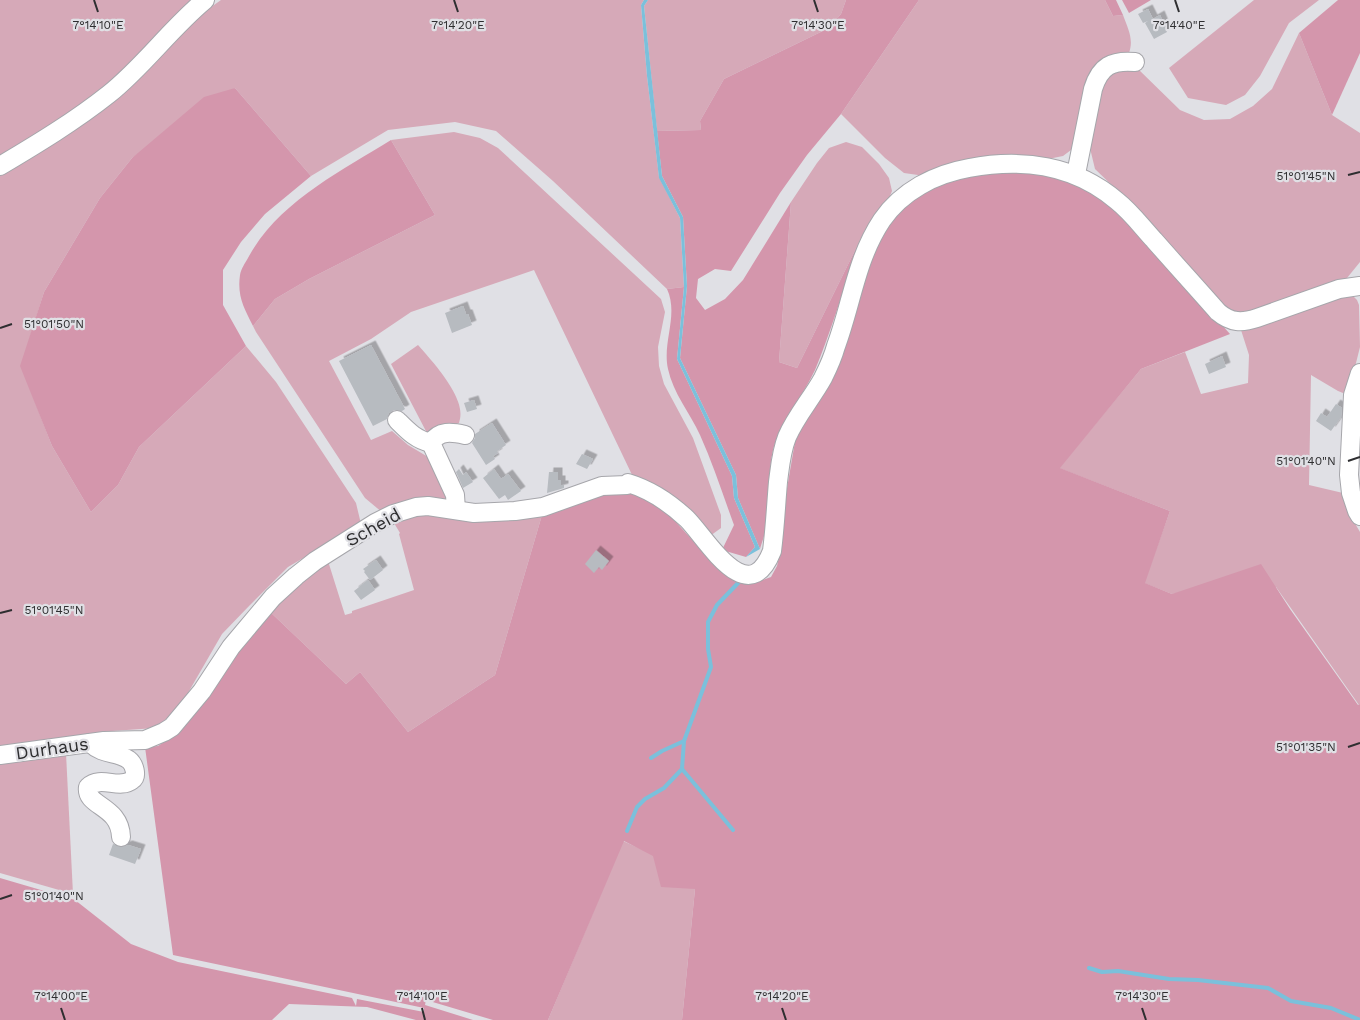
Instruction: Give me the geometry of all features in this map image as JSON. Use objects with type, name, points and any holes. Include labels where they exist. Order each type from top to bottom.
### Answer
[{"type":"street","points":[[0,166],[62,128],[109,94],[140,65],[169,33],[205,0]]},
{"type":"street","points":[[1135,62],[1124,61],[1116,63],[1105,68],[1098,75],[1093,89],[1076,174],[1104,190],[1120,202],[1218,312],[1229,320],[1244,322],[1339,289],[1360,286]]},
{"type":"street","name":"Scheid","points":[[97,742],[144,740],[158,736],[172,727],[202,691],[227,652],[244,630],[273,597],[315,561],[375,523],[404,510],[428,506],[488,513],[543,506],[602,486],[627,485],[628,483],[640,486],[663,498],[688,520],[721,561],[730,569],[746,574],[762,569],[766,565],[772,551],[781,454],[786,437],[830,362],[837,345],[863,256],[877,228],[891,210],[912,191],[944,174],[960,170],[994,164],[1020,164],[1045,166],[1076,174]]},
{"type":"street","points":[[1360,373],[1354,395],[1349,475],[1351,493],[1356,511],[1360,516]]},
{"type":"street","points":[[397,420],[410,433],[422,441],[432,443]]},
{"type":"street","points":[[456,510],[454,495],[432,443],[434,438],[445,432],[465,435]]},
{"type":"street","points":[[97,742],[101,751],[128,759],[135,773],[132,781],[123,784],[101,781],[95,782],[88,787],[90,799],[109,810],[119,825],[120,837]]},
{"type":"street","name":"Durhaus","points":[[0,755],[97,742]]},
{"type":"shaded area","points":[[0,0],[195,0],[96,96],[0,159]]},
{"type":"shaded area","points":[[221,0],[644,0],[641,5],[647,76],[659,177],[680,218],[684,287],[667,289],[553,181],[496,131],[455,122],[388,130],[311,176],[235,88],[132,158],[100,198],[44,292],[21,366],[52,446],[91,512],[118,485],[139,447],[246,346],[276,382],[356,503],[361,524],[288,567],[222,634],[181,705],[156,728],[112,731],[47,743],[0,748],[0,176],[77,127],[207,10]]},
{"type":"shaded area","points":[[648,0],[846,0],[841,14],[829,28],[724,79],[700,121],[701,130],[657,131],[644,6]]},
{"type":"shaded area","points":[[846,0],[919,0],[841,114],[807,155],[780,193],[731,271],[715,269],[698,279],[696,298],[705,310],[725,299],[743,280],[791,202],[779,362],[797,368],[865,230],[815,370],[776,440],[770,471],[768,523],[760,549],[738,498],[736,475],[680,358],[687,286],[683,217],[662,176],[657,131],[701,130],[700,121],[724,79],[829,28],[841,14]]},
{"type":"shaded area","points":[[919,0],[1105,0],[1113,16],[1123,15],[1130,34],[1129,53],[1106,61],[1075,147],[1063,156],[1048,159],[1026,156],[985,156],[946,166],[925,176],[904,173],[885,158],[841,114]]},
{"type":"shaded area","points":[[1105,0],[1116,0],[1123,15],[1113,16]]},
{"type":"shaded area","points":[[1122,0],[1151,0],[1129,13]]},
{"type":"shaded area","points":[[1254,0],[1319,0],[1289,23],[1260,76],[1245,95],[1226,105],[1188,98],[1169,68]]},
{"type":"shaded area","points":[[1338,0],[1360,0],[1360,53],[1332,115],[1299,33]]},
{"type":"shaded area","points":[[1299,33],[1332,115],[1360,133],[1360,262],[1347,278],[1255,313],[1237,314],[1222,304],[1151,223],[1095,169],[1089,144],[1099,85],[1107,72],[1137,68],[1180,110],[1204,120],[1230,119],[1253,106],[1272,89]]},
{"type":"shaded area","points":[[235,88],[311,176],[265,214],[241,242],[223,270],[223,305],[246,346],[139,447],[118,485],[91,512],[52,446],[20,366],[44,292],[100,198],[132,158],[204,97]]},
{"type":"shaded area","points":[[454,132],[480,138],[498,148],[661,299],[665,312],[658,347],[659,366],[664,384],[693,438],[721,515],[721,528],[710,536],[634,479],[534,270],[411,312],[371,339],[329,361],[371,440],[392,431],[408,445],[433,460],[450,503],[383,513],[365,498],[256,332],[253,326],[275,299],[309,279],[435,215],[391,140]]},
{"type":"shaded area","points":[[391,140],[435,215],[309,279],[275,299],[253,326],[242,302],[239,282],[242,268],[260,238],[293,205],[312,190],[331,176]]},
{"type":"shaded area","points":[[846,142],[862,147],[879,164],[889,178],[892,191],[887,203],[865,230],[797,368],[779,362],[791,202],[829,148]]},
{"type":"shaded area","points":[[999,170],[1038,173],[1073,183],[1096,195],[1128,220],[1230,334],[1141,369],[1060,468],[1170,511],[1145,583],[1172,594],[1261,564],[1290,609],[1358,705],[1360,704],[1360,1020],[682,1020],[695,889],[661,887],[653,856],[624,841],[548,1020],[493,1020],[426,1000],[425,1005],[473,1020],[416,1020],[367,1007],[289,1004],[272,1020],[0,1020],[0,878],[75,900],[131,944],[178,962],[352,998],[356,1006],[357,999],[424,1012],[424,1008],[173,955],[145,747],[158,746],[182,730],[226,661],[267,609],[346,684],[360,672],[408,732],[495,675],[542,515],[560,511],[601,494],[625,491],[644,496],[664,509],[716,566],[739,582],[754,583],[771,577],[777,566],[780,553],[786,494],[796,436],[824,392],[873,253],[891,218],[919,194],[945,181]]},
{"type":"shaded area","points":[[684,287],[677,359],[732,476],[734,498],[755,547],[746,557],[722,550],[734,525],[705,446],[670,378],[667,349],[671,309],[667,289]]},
{"type":"shaded area","points":[[1353,296],[1359,305],[1360,347],[1348,395],[1311,375],[1309,485],[1343,493],[1350,515],[1360,532],[1359,705],[1276,587],[1172,594],[1144,583],[1170,511],[1059,468],[1141,369],[1185,352],[1201,394],[1248,383],[1249,355],[1241,330],[1331,298]]},
{"type":"shaded area","points":[[418,345],[448,381],[459,403],[461,414],[459,423],[428,435],[391,364]]},
{"type":"shaded area","points":[[433,514],[462,520],[542,515],[495,675],[408,732],[360,672],[346,684],[267,609],[328,561],[345,615],[414,590],[400,533],[394,523],[416,515]]},
{"type":"shaded area","points":[[66,753],[73,894],[0,873],[0,764]]},
{"type":"shaded area","points":[[623,841],[654,855],[695,889],[682,1020],[548,1020]]},
{"type":"water","points":[[644,0],[648,0],[644,6],[662,176],[683,217],[687,286],[680,358],[736,475],[738,498],[760,549],[746,557],[755,547],[734,498],[732,476],[677,359],[684,287],[680,218],[659,178],[641,5]]},
{"type":"building","points":[[1148,9],[1153,19],[1160,15],[1167,32],[1154,39],[1145,23],[1148,21],[1143,23],[1138,14]]},
{"type":"building","points":[[463,306],[472,325],[452,333],[445,313]]},
{"type":"building","points":[[371,345],[405,409],[402,411],[394,410],[389,413],[387,419],[373,426],[339,361]]},
{"type":"building","points":[[1222,356],[1226,367],[1209,374],[1205,364]]},
{"type":"building","points":[[474,400],[477,409],[467,412],[464,403]]},
{"type":"building","points":[[1336,404],[1342,408],[1341,417],[1331,431],[1316,421],[1321,413],[1327,417]]},
{"type":"building","points":[[492,423],[506,445],[493,456],[495,459],[486,465],[472,443],[475,434]]},
{"type":"building","points":[[582,454],[593,459],[587,469],[576,464]]},
{"type":"building","points":[[459,469],[463,475],[466,472],[473,482],[463,488],[456,472]]},
{"type":"building","points":[[494,469],[501,479],[508,474],[521,491],[508,500],[505,495],[499,499],[483,478]]},
{"type":"building","points":[[549,472],[558,472],[558,480],[561,480],[561,485],[564,485],[564,488],[547,493]]},
{"type":"building","points":[[596,550],[609,561],[602,570],[599,567],[594,573],[585,564]]},
{"type":"building","points":[[376,560],[383,570],[370,580],[363,569]]},
{"type":"building","points":[[368,580],[375,590],[361,600],[354,591]]},
{"type":"building","points":[[113,844],[122,847],[128,845],[141,849],[135,864],[109,855]]},
{"type":"waterway","points":[[733,830],[682,769],[684,741],[711,667],[708,649],[708,622],[717,605],[739,582]]},
{"type":"waterway","points":[[651,758],[684,741]]},
{"type":"waterway","points":[[627,831],[637,807],[645,799],[664,788],[682,769]]},
{"type":"waterway","points":[[1089,968],[1102,972],[1118,971],[1169,979],[1198,980],[1268,988],[1291,1001],[1331,1008],[1360,1020]]}]
